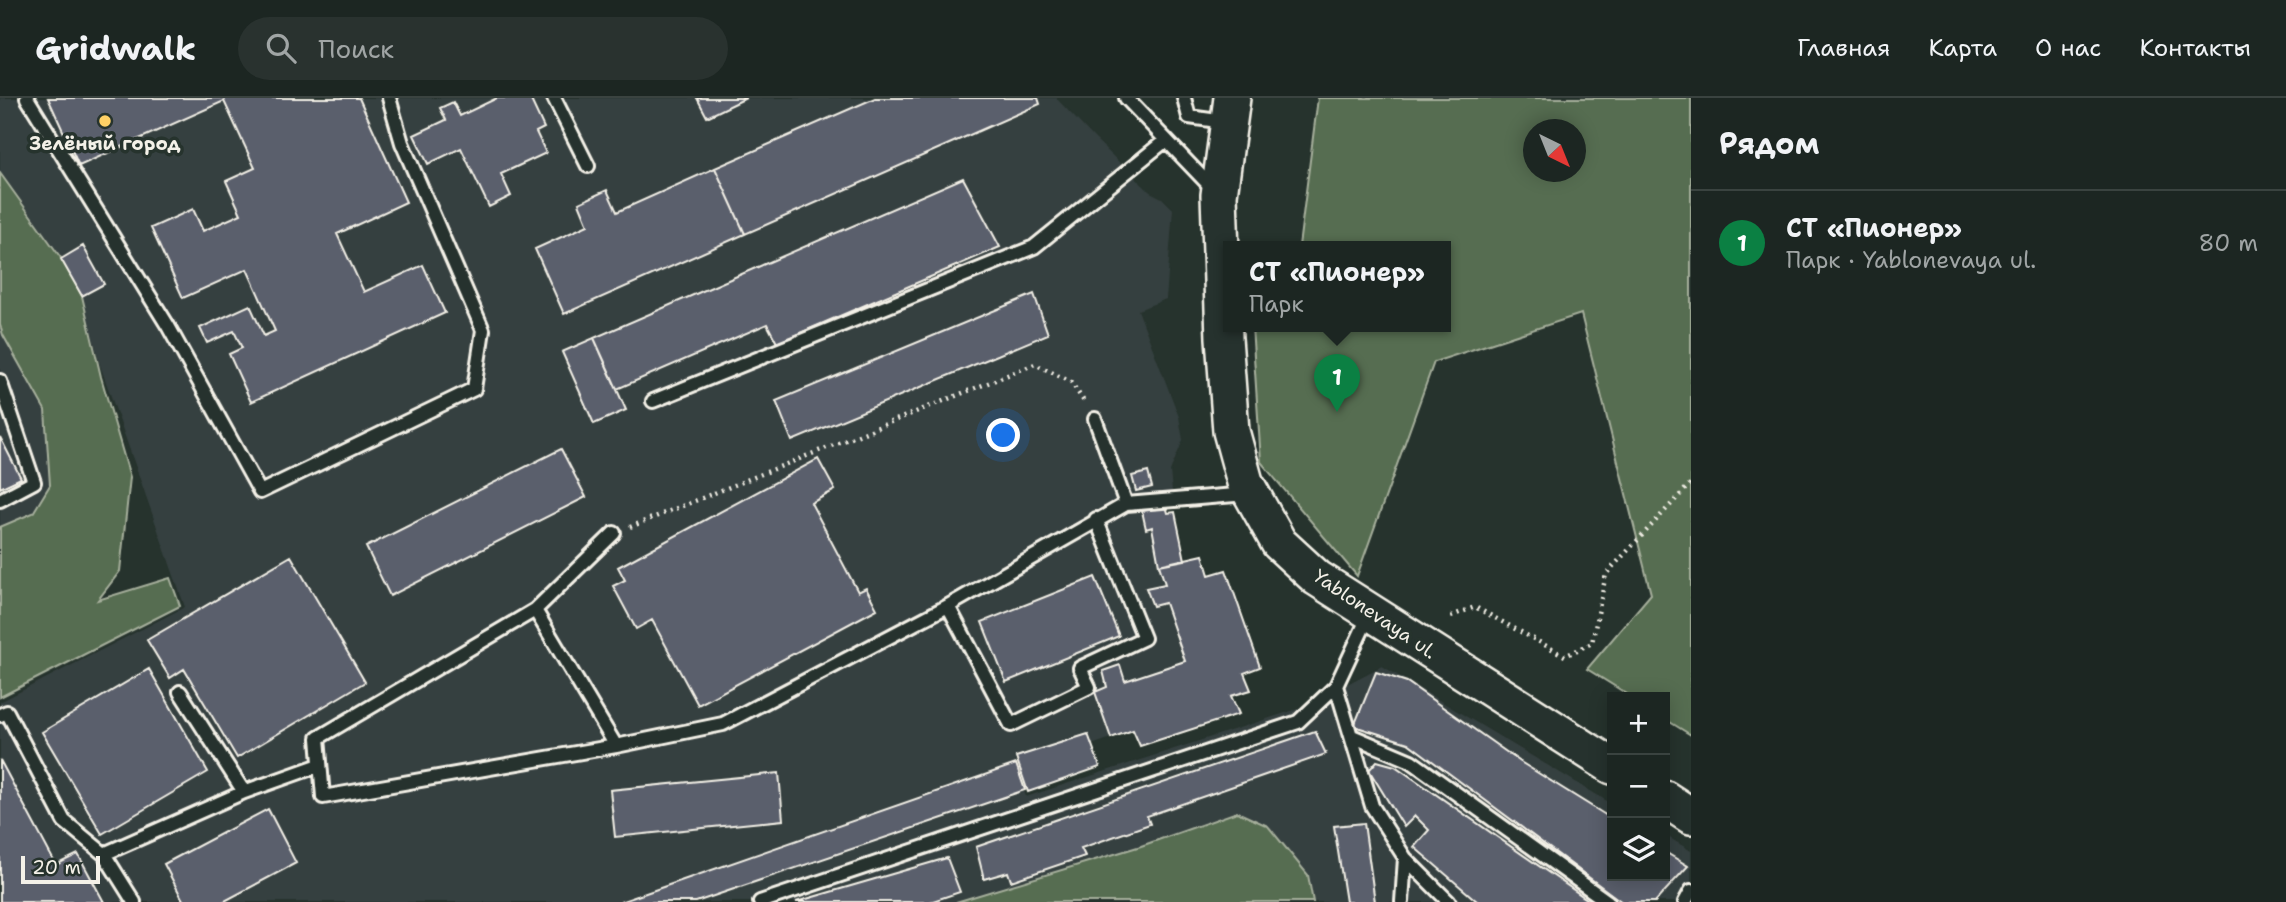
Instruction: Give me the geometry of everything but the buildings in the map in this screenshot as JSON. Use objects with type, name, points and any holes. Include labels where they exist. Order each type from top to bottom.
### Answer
[{"type":"street","name":"Yablonevaya ul.","points":[[1223,309],[1219,195],[1230,110]]},
{"type":"street","name":"Yablonevaya ul.","points":[[1224,332],[1231,431],[1245,482],[1279,543],[1317,578],[1607,763]]},
{"type":"street","points":[[1670,802],[1691,816]]},
{"type":"lane","points":[[27,98],[168,326],[260,492],[474,389],[483,330],[402,143],[390,98]]},
{"type":"lane","points":[[554,98],[588,166]]},
{"type":"lane","points":[[1125,98],[1219,195]]},
{"type":"lane","points":[[1184,98],[1189,117],[1230,110]]},
{"type":"lane","points":[[653,401],[1034,247],[1167,140]]},
{"type":"lane","points":[[0,381],[34,482],[0,500]]},
{"type":"lane","points":[[1095,419],[1126,504]]},
{"type":"lane","points":[[614,533],[535,610],[318,738],[323,797],[616,746],[723,724],[948,606],[1126,504],[1251,493]]},
{"type":"lane","points":[[948,606],[1010,725],[1089,687],[1080,668],[1144,638],[1096,519]]},
{"type":"lane","points":[[535,610],[616,746]]},
{"type":"lane","points":[[760,902],[1298,722],[1336,686],[1370,613]]},
{"type":"lane","points":[[1336,686],[1373,806],[1405,858],[1449,902]]},
{"type":"lane","points":[[180,692],[244,792]]},
{"type":"lane","points":[[0,715],[7,712],[64,821],[104,854],[134,902]]},
{"type":"lane","points":[[1352,737],[1411,761],[1608,902]]},
{"type":"lane","points":[[104,854],[244,792],[320,765]]},
{"type":"lane","points":[[1402,902],[1405,858]]},
{"type":"lane","points":[[1685,902],[1691,891]]},
{"type":"path","points":[[614,533],[1035,364],[1071,382],[1095,419]]},
{"type":"path","points":[[1451,615],[1475,607],[1565,656],[1592,643],[1606,574],[1691,483]]},
{"type":"shaded area","points":[[0,98],[1056,98],[1150,192],[1162,198],[1173,209],[1166,299],[1138,310],[1179,417],[1183,440],[1170,471],[1172,491],[1166,506],[1142,511],[1146,528],[1152,527],[1165,584],[1146,589],[1153,605],[1165,603],[1185,661],[1125,681],[1120,666],[1103,671],[1107,687],[1095,692],[1111,738],[1092,745],[1088,734],[1016,757],[1026,797],[1301,708],[1382,666],[1607,801],[1607,881],[1670,881],[1670,838],[1691,851],[1691,902],[1313,902],[1308,875],[1268,826],[1237,812],[1141,846],[956,902],[0,902],[0,702],[185,607],[100,365],[82,296],[61,258],[0,173]]},
{"type":"shaded area","points":[[0,325],[45,410],[50,485],[33,513],[0,527]]},
{"type":"green space","points":[[1318,98],[1691,98],[1691,735],[1670,722],[1670,692],[1624,692],[1587,669],[1651,594],[1581,314],[1434,362],[1357,576],[1261,462],[1252,332],[1451,332],[1451,241],[1300,241]]},
{"type":"green space","points":[[0,173],[61,258],[82,296],[101,377],[130,477],[120,571],[98,600],[170,578],[180,606],[0,697],[0,527],[33,513],[50,485],[45,410],[0,325]]},
{"type":"green space","points":[[1237,812],[1268,826],[1308,875],[1313,902],[956,902],[1141,846]]},
{"type":"place","name":"Зелёный город","points":[[105,121]]},
{"type":"place","name":"СТ «Пионер»","points":[[1337,412]]}]
